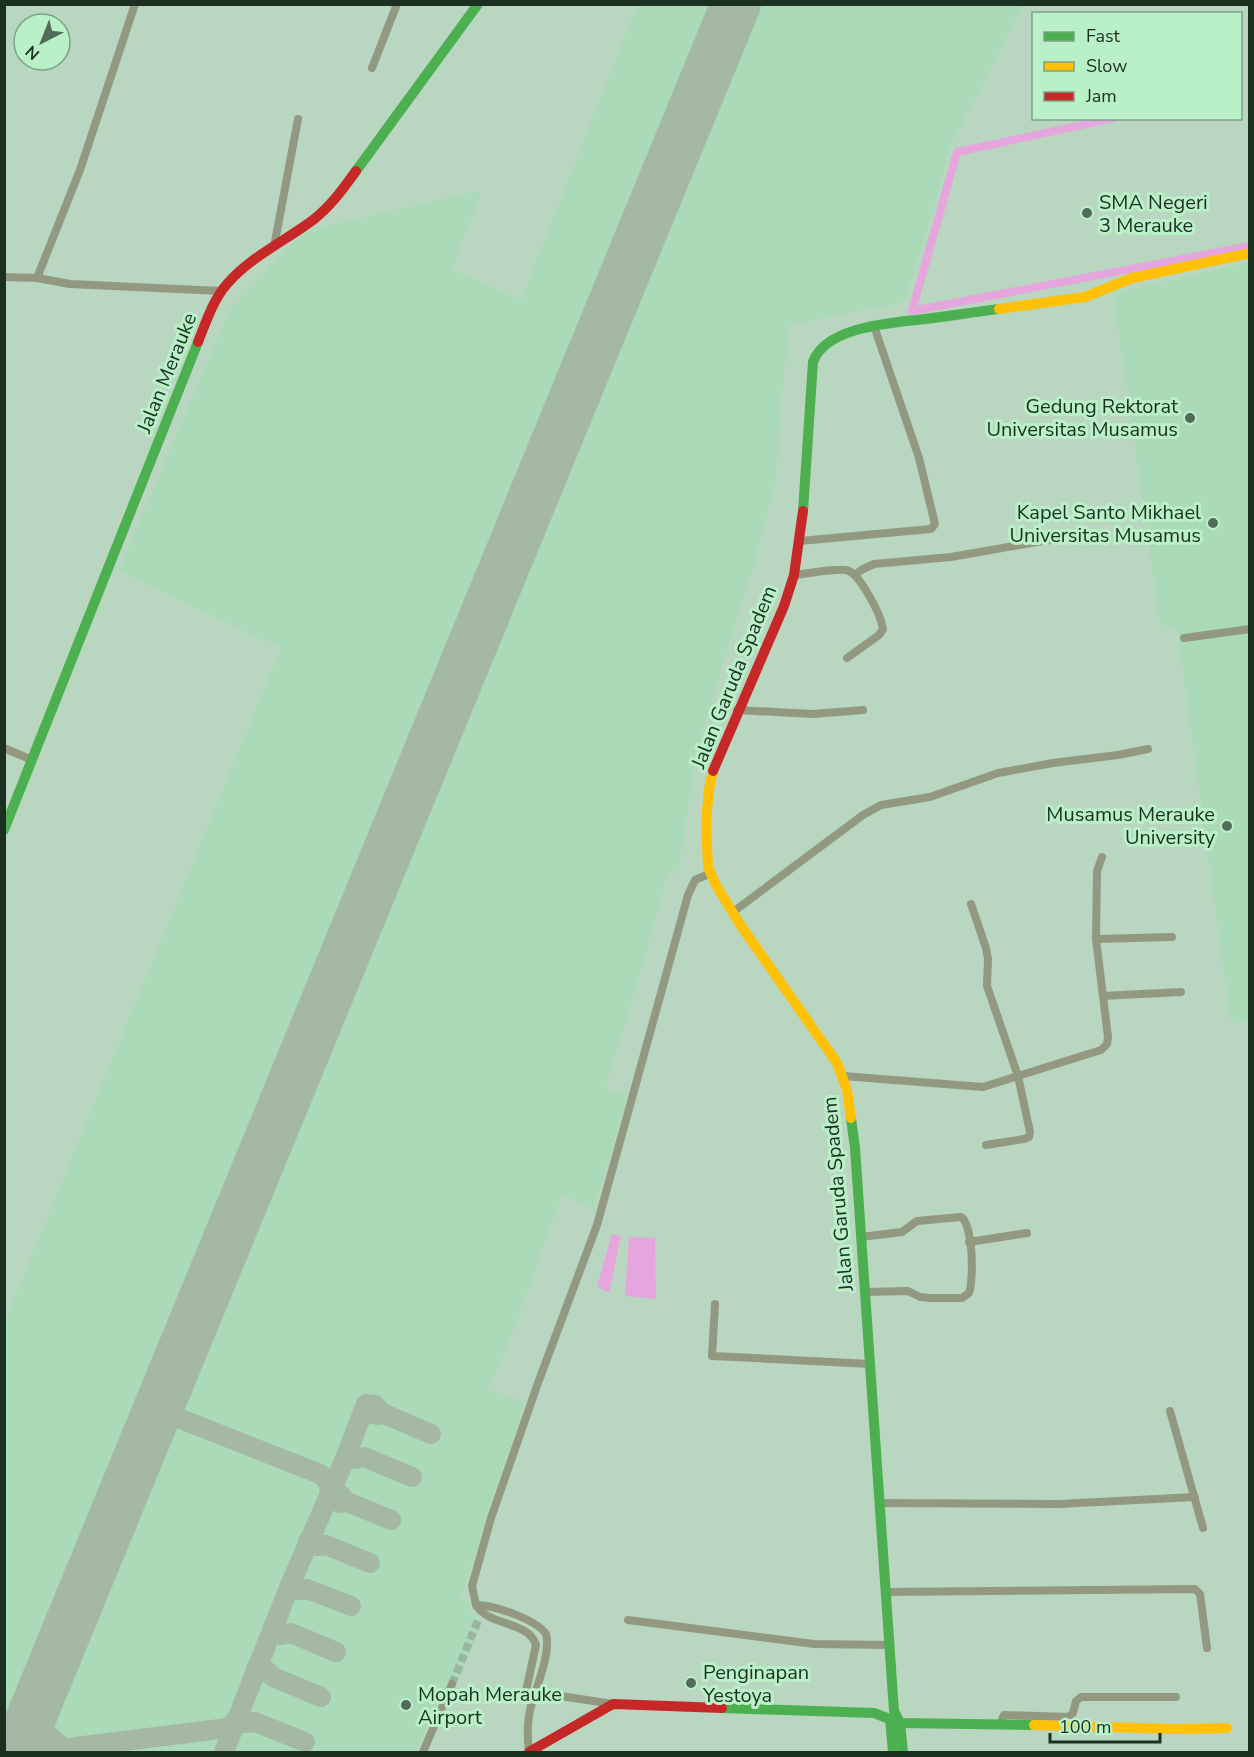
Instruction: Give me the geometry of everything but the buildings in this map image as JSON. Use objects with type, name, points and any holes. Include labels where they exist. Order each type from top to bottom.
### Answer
[{"type":"main road","name":"Jalan Merauke","points":[[4,830],[209,314],[221,291],[245,267],[314,219],[336,199],[478,4]]},
{"type":"main road","name":"Jalan Garuda Spadem","points":[[895,1718],[855,1148],[847,1090],[843,1076],[831,1054],[733,912],[711,873],[706,841],[709,789],[715,763],[780,615],[794,575],[807,473],[814,358],[822,347],[837,338],[874,326],[1084,297],[1132,278],[1250,253]]},
{"type":"main road","points":[[529,1752],[613,1704],[874,1713],[895,1718],[1000,1724],[1164,1729],[1227,1728]]},
{"type":"main road","points":[[893,1752],[895,1718]]},
{"type":"main road","points":[[895,1718],[903,1752]]},
{"type":"street","points":[[37,278],[80,170],[135,4]]},
{"type":"street","points":[[372,68],[397,4]]},
{"type":"street","points":[[274,247],[298,119]]},
{"type":"street","points":[[4,277],[37,278],[70,284],[221,291]]},
{"type":"street","points":[[800,541],[931,529],[935,524],[920,458],[874,326]]},
{"type":"street","points":[[855,575],[874,564],[951,557],[1077,535]]},
{"type":"street","points":[[794,575],[845,570],[855,575],[876,609],[883,629],[879,635],[847,658]]},
{"type":"street","points":[[1184,638],[1250,629]]},
{"type":"street","points":[[737,710],[813,714],[863,710]]},
{"type":"street","points":[[4,748],[32,760]]},
{"type":"street","points":[[733,912],[844,829],[881,805],[930,797],[998,773],[1148,749]]},
{"type":"street","points":[[843,1076],[971,1087],[992,1085],[1097,1052],[1104,1047],[1108,1037],[1096,939],[1097,871],[1102,857]]},
{"type":"street","points":[[531,1705],[526,1691],[536,1645],[533,1638],[524,1631],[480,1610],[472,1586],[491,1518],[597,1225],[688,894],[695,880],[711,873]]},
{"type":"street","points":[[971,904],[986,948],[987,987],[1018,1076],[1030,1135],[1024,1139],[986,1145]]},
{"type":"street","points":[[1096,939],[1172,938]]},
{"type":"street","points":[[1103,996],[1181,992]]},
{"type":"street","points":[[861,1237],[902,1232],[917,1221],[961,1217],[965,1220],[969,1242],[972,1281],[969,1293],[962,1298],[924,1298],[908,1291],[865,1292]]},
{"type":"street","points":[[969,1242],[1027,1233]]},
{"type":"street","points":[[715,1304],[712,1356],[871,1364]]},
{"type":"street","points":[[1170,1411],[1203,1528]]},
{"type":"street","points":[[881,1503],[1059,1504],[1195,1497]]},
{"type":"street","points":[[886,1592],[1195,1589],[1200,1594],[1207,1648]]},
{"type":"street","points":[[480,1610],[534,1623],[546,1634],[546,1649],[531,1705],[527,1735],[529,1752]]},
{"type":"street","points":[[628,1620],[813,1644],[889,1645]]},
{"type":"street","points":[[423,1752],[452,1684]]},
{"type":"street","points":[[526,1691],[613,1704]]},
{"type":"street","points":[[1000,1724],[1004,1715],[1070,1716],[1074,1711],[1076,1701],[1081,1697],[1176,1697]]},
{"type":"shaded area","points":[[637,5],[1023,5],[950,147],[936,201],[904,302],[789,325],[776,481],[754,563],[696,752],[678,874],[668,872],[605,1089],[627,1095],[593,1209],[562,1194],[512,1334],[488,1389],[525,1402],[460,1598],[471,1603],[469,1612],[479,1617],[481,1627],[474,1637],[472,1650],[466,1657],[464,1671],[457,1679],[451,1699],[437,1693],[435,1699],[439,1700],[416,1752],[5,1752],[5,1321],[281,648],[119,571],[230,309],[305,231],[482,190],[452,269],[521,300]]},
{"type":"shaded area","name":"Musamus Merauke University","points":[[1249,262],[1249,1021],[1231,1023],[1177,627],[1161,631],[1113,293]]},
{"type":"shaded area","points":[[612,1234],[621,1236],[609,1293],[597,1287]]},
{"type":"shaded area","points":[[629,1237],[655,1238],[656,1299],[625,1296]]},
{"type":"waterway","points":[[1105,120],[957,152],[912,311],[1250,246]]},
{"type":"taxiway","points":[[224,1752],[290,1585],[342,1466],[366,1404],[375,1405],[382,1413]]},
{"type":"taxiway","points":[[158,1410],[320,1474],[328,1481],[330,1493],[341,1495],[345,1501]]},
{"type":"taxiway","points":[[369,1413],[378,1415],[382,1413],[431,1434]]},
{"type":"taxiway","points":[[347,1453],[355,1459],[364,1457],[412,1477]]},
{"type":"taxiway","points":[[332,1500],[341,1503],[345,1501],[391,1520]]},
{"type":"taxiway","points":[[308,1541],[317,1546],[326,1545],[370,1563]]},
{"type":"taxiway","points":[[290,1585],[296,1589],[307,1589],[351,1606]]},
{"type":"taxiway","points":[[272,1630],[281,1635],[291,1633],[336,1652]]},
{"type":"taxiway","points":[[256,1669],[267,1671],[273,1677],[321,1697]]},
{"type":"taxiway","points":[[33,1712],[45,1732],[64,1749]]},
{"type":"taxiway","points":[[36,1752],[228,1728],[238,1718],[245,1723],[255,1722],[305,1742]]},
{"type":"runway","points":[[17,1752],[736,4]]},
{"type":"tunnel","points":[[452,1684],[479,1618]]},
{"type":"traffic: fast","points":[[356,171],[478,4]]},
{"type":"traffic: fast","points":[[803,511],[813,362],[820,350],[831,341],[846,334],[879,325],[999,309]]},
{"type":"traffic: fast","points":[[4,830],[198,342]]},
{"type":"traffic: fast","points":[[851,1118],[855,1148],[894,1711],[900,1723]]},
{"type":"traffic: fast","points":[[722,1708],[874,1713],[900,1723],[1034,1725]]},
{"type":"traffic: fast","points":[[890,1719],[893,1752]]},
{"type":"traffic: fast","points":[[900,1723],[903,1752]]},
{"type":"traffic: slow","points":[[999,309],[1085,297],[1132,278],[1250,253]]},
{"type":"traffic: slow","points":[[713,771],[706,823],[708,867],[739,923],[837,1063],[847,1090],[851,1118]]},
{"type":"traffic: slow","points":[[1034,1725],[1227,1728]]},
{"type":"traffic: jam","points":[[198,342],[214,304],[222,290],[236,274],[319,215],[356,171]]},
{"type":"traffic: jam","points":[[713,771],[784,606],[794,575],[803,511]]},
{"type":"traffic: jam","points":[[529,1752],[613,1704],[722,1708]]},
{"type":"place","name":"SMA Negeri 3 Merauke","points":[[1087,213]]},
{"type":"place","name":"Gedung Rektorat Universitas Musamus","points":[[1190,418]]},
{"type":"place","name":"Kapel Santo Mikhael Universitas Musamus","points":[[1213,523]]},
{"type":"place","name":"Musamus Merauke University","points":[[1227,826]]},
{"type":"place","name":"Penginapan Yestoya","points":[[691,1683]]},
{"type":"place","name":"Mopah Merauke Airport","points":[[406,1705]]}]
